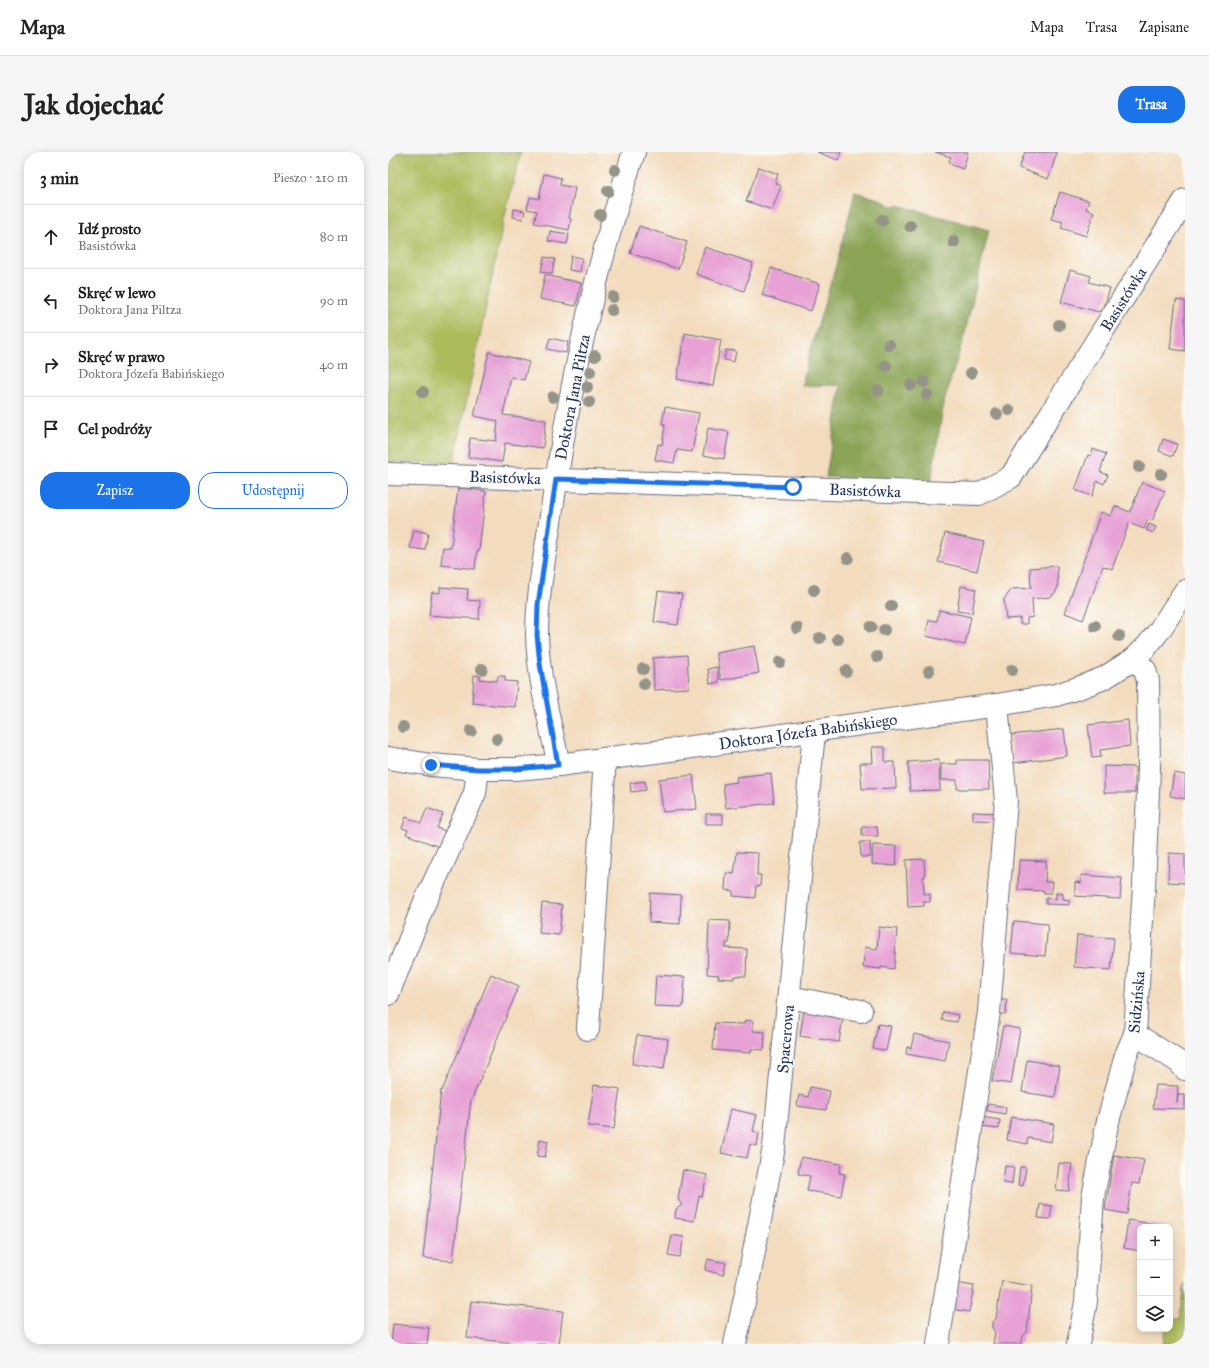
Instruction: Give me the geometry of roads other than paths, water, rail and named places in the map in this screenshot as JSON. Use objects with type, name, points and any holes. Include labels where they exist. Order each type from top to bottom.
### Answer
[{"type":"street","name":"Doktora Jana Piltza","points":[[558,765],[540,664],[537,635],[538,605],[556,479],[581,346],[616,205],[634,152]]},
{"type":"street","name":"Basistówka","points":[[388,474],[979,494],[1011,477],[1185,200]]},
{"type":"street","name":"Doktora Józefa Babińskiego","points":[[388,758],[431,765],[478,769],[516,769],[558,765],[811,731],[997,705],[1056,695],[1104,678],[1134,658],[1147,646],[1159,631],[1185,591]]},
{"type":"street","name":"Sidzińska","points":[[1078,1344],[1086,1302],[1093,1197],[1107,1125],[1126,1055],[1135,1034],[1149,769],[1148,681],[1145,670],[1134,658]]},
{"type":"street","points":[[938,1344],[989,1012],[1006,801],[997,705]]},
{"type":"street","name":"Spacerowa","points":[[735,1344],[774,1147],[813,742],[811,731]]},
{"type":"street","points":[[588,1029],[604,773],[603,759]]},
{"type":"street","points":[[388,994],[424,904],[475,793],[478,769]]},
{"type":"street","points":[[789,997],[861,1011]]},
{"type":"street","points":[[1135,1034],[1179,1062],[1185,1068]]}]
